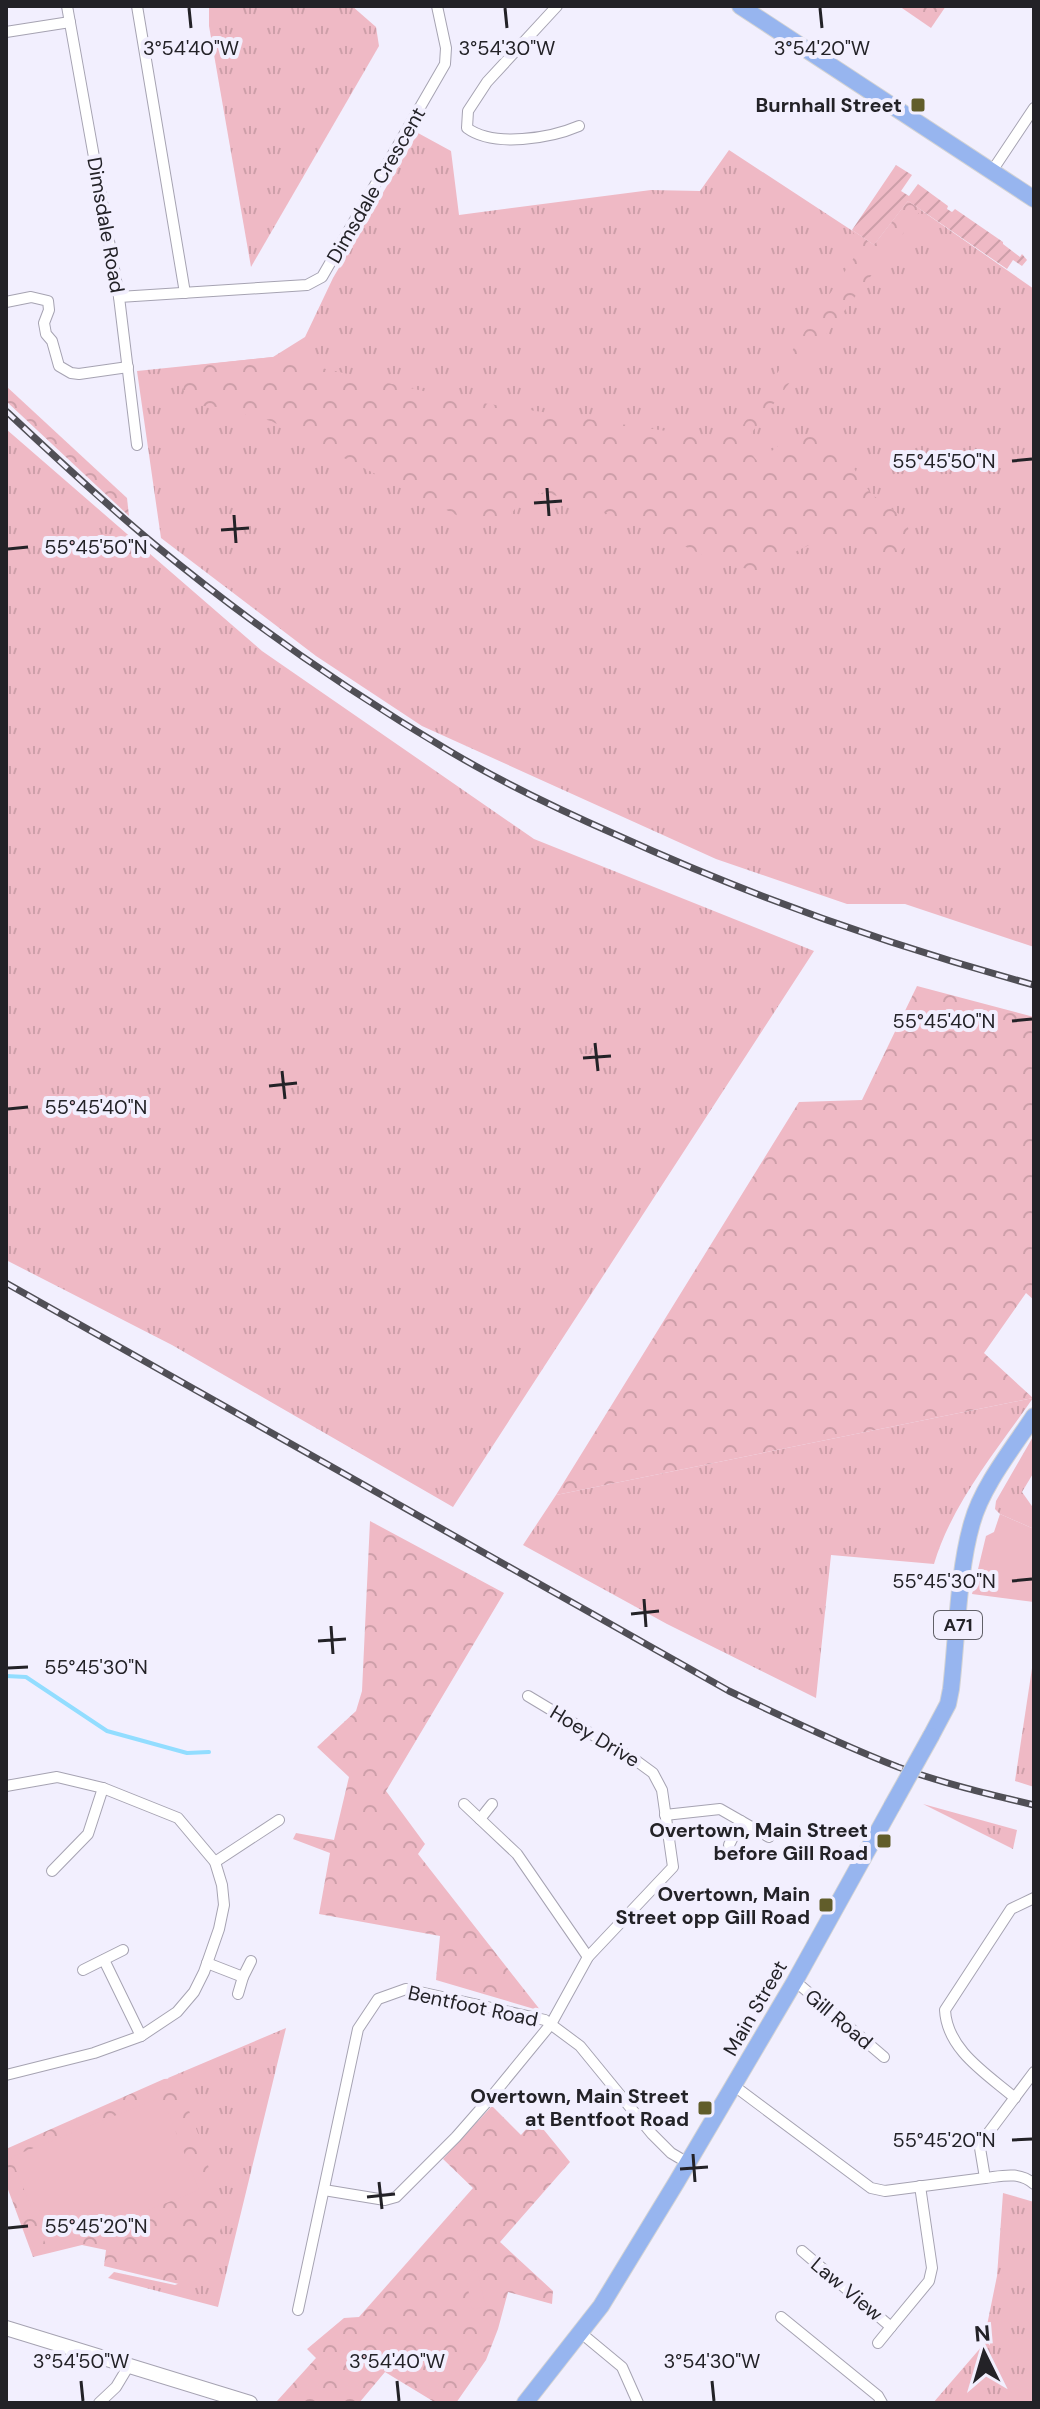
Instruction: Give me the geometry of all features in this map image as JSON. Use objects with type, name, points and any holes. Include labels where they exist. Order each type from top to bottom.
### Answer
[{"type":"main road","points":[[740,6],[1034,199]]},
{"type":"main road","name":"Main Street","points":[[525,2403],[601,2306],[688,2163],[795,1981],[948,1704],[972,1523],[984,1493],[1034,1416]]},
{"type":"main road","points":[[6,2328],[250,2403]]},
{"type":"street","name":"Dimsdale Road","points":[[67,6],[119,297],[137,445]]},
{"type":"street","points":[[137,6],[185,293]]},
{"type":"street","name":"Dimsdale Crescent","points":[[119,297],[307,285],[322,277],[445,64],[446,48],[437,6]]},
{"type":"street","points":[[557,6],[487,82],[468,111],[467,128],[475,135],[494,140],[561,134],[579,126]]},
{"type":"street","points":[[6,32],[70,22]]},
{"type":"street","points":[[992,171],[1034,108]]},
{"type":"street","points":[[6,302],[31,297],[48,301],[49,310],[44,323],[46,334],[52,341],[59,366],[71,373],[128,367]]},
{"type":"street","name":"Hoey Drive","points":[[324,2190],[385,2200],[396,2197],[456,2137],[551,2024],[588,1957],[673,1867],[662,1790],[653,1773],[528,1696]]},
{"type":"street","points":[[6,1786],[57,1777],[103,1788],[178,1818],[215,1862],[224,1905],[207,1963],[194,1992],[177,2012],[141,2036],[94,2053],[9,2074]]},
{"type":"street","points":[[52,1871],[88,1834],[103,1788]]},
{"type":"street","points":[[464,1804],[517,1854],[588,1957]]},
{"type":"street","points":[[480,1819],[492,1804]]},
{"type":"street","points":[[665,1815],[720,1809],[769,1837]]},
{"type":"street","points":[[215,1862],[279,1820]]},
{"type":"street","points":[[729,1845],[741,1821]]},
{"type":"street","points":[[1015,2098],[962,2052],[946,2026],[945,2010],[1011,1909],[1034,1898]]},
{"type":"street","points":[[83,1970],[123,1950]]},
{"type":"street","points":[[104,1960],[141,2036]]},
{"type":"street","points":[[238,1994],[251,1961]]},
{"type":"street","points":[[207,1963],[243,1977]]},
{"type":"street","name":"Gill Road","points":[[795,1981],[884,2057]]},
{"type":"street","name":"Bentfoot Road","points":[[298,2310],[358,2029],[378,1999],[406,1989],[545,2020],[580,2046],[652,2134],[671,2153],[688,2163]]},
{"type":"street","points":[[985,2178],[980,2148],[983,2140],[1034,2072]]},
{"type":"street","points":[[733,2085],[871,2188],[885,2191],[1014,2175],[1034,2184]]},
{"type":"street","name":"Law View","points":[[878,2343],[929,2281],[932,2268],[920,2186]]},
{"type":"street","name":"Law View","points":[[802,2251],[891,2327]]},
{"type":"street","points":[[781,2317],[878,2396],[882,2403]]},
{"type":"street","points":[[581,2333],[622,2367],[638,2403]]},
{"type":"street","points":[[99,2403],[116,2387],[128,2367]]},
{"type":"green space","points":[[209,6],[352,6],[376,27],[379,46],[251,267],[209,26]]},
{"type":"green space","points":[[899,6],[946,6],[931,28]]},
{"type":"green space","points":[[418,133],[451,151],[459,215],[651,190],[700,191],[729,150],[874,245],[908,201],[1034,289],[1034,947],[905,904],[847,904],[716,859],[422,726],[316,656],[161,538],[137,371],[273,357],[305,337],[333,278]]},
{"type":"green space","points":[[896,165],[912,175],[901,191],[909,196],[918,184],[948,206],[947,209],[952,212],[955,209],[1027,260],[1022,266],[1013,260],[1007,269],[908,201],[874,245],[852,230]]},
{"type":"green space","points":[[908,201],[921,210],[743,444],[759,463],[790,438],[830,433],[871,494],[906,519],[911,540],[894,560],[873,557],[854,541],[823,538],[757,571],[717,562],[639,524],[545,492],[524,498],[510,515],[478,526],[271,421],[217,407],[191,405],[183,389],[190,366],[273,357],[463,400],[699,436],[736,435],[861,247],[852,230],[874,245]]},
{"type":"green space","points":[[6,386],[127,498],[129,516],[6,401]]},
{"type":"green space","points":[[6,429],[262,651],[534,839],[814,951],[453,1507],[172,1345],[6,1260]]},
{"type":"green space","points":[[917,986],[1034,1017],[1034,1300],[1026,1293],[984,1353],[1033,1398],[556,1495],[799,1102],[862,1100]]},
{"type":"green space","points":[[1033,1398],[964,1498],[934,1564],[831,1555],[816,1698],[667,1624],[523,1545],[556,1495]]},
{"type":"green space","points":[[1034,1435],[1034,1472],[1022,1492],[1034,1509],[1034,1529],[995,1509],[996,1501]]},
{"type":"green space","points":[[1000,1514],[1034,1529],[1034,1602],[972,1594],[986,1536],[994,1532]]},
{"type":"green space","points":[[370,1521],[504,1593],[386,1791],[425,1844],[418,1854],[541,2011],[436,1980],[440,1936],[319,1914],[330,1853],[293,1839],[296,1833],[334,1840],[349,1777],[317,1747],[356,1711],[362,1691]]},
{"type":"green space","points":[[1034,1655],[1034,1787],[1015,1781]]},
{"type":"green space","points":[[923,1804],[1017,1830],[1013,1849]]},
{"type":"green space","points":[[286,2028],[218,2307],[108,2278],[114,2272],[175,2285],[192,2278],[180,2102],[168,2078]]},
{"type":"green space","points":[[176,2078],[203,2146],[223,2222],[208,2268],[187,2286],[104,2266],[106,2250],[82,2245],[33,2257],[6,2184],[6,2149],[164,2079]]},
{"type":"green space","points":[[162,2097],[199,2190],[48,2250],[11,2157]]},
{"type":"green space","points":[[492,2106],[521,2135],[535,2119],[570,2162],[500,2242],[553,2291],[552,2304],[508,2292],[486,2360],[456,2403],[436,2403],[385,2372],[359,2403],[277,2401],[316,2358],[307,2349],[344,2318],[359,2317],[473,2188],[443,2159]]},
{"type":"green space","points":[[1003,2193],[1034,2202],[1034,2403],[933,2403],[983,2345],[997,2276]]},
{"type":"green space","points":[[477,2270],[486,2307],[472,2309],[465,2273]]},
{"type":"waterway","points":[[6,1676],[26,1677],[107,1731],[187,1753],[209,1752]]},
{"type":"railway","points":[[6,411],[116,512],[225,600],[336,680],[471,764],[576,817],[720,880],[876,937],[1034,985]]},
{"type":"railway","points":[[6,1283],[729,1691],[898,1767],[1034,1805]]},
{"type":"place","name":"Burnhall Street","points":[[918,105]]},
{"type":"place","name":"Overtown, Main Street before Gill Road","points":[[884,1841]]},
{"type":"place","name":"Overtown, Main Street opp Gill Road","points":[[826,1905]]},
{"type":"place","name":"Overtown, Main Street at Bentfoot Road","points":[[705,2108]]}]
